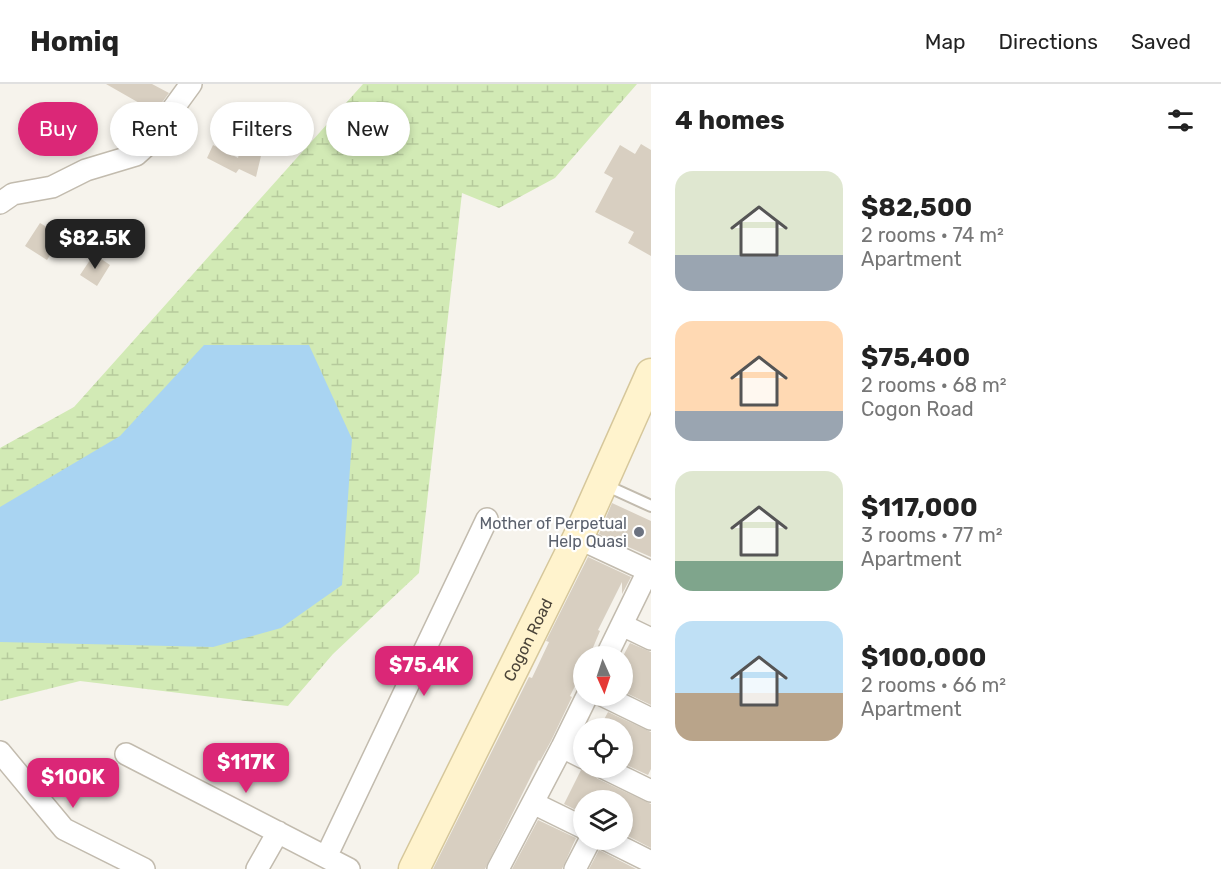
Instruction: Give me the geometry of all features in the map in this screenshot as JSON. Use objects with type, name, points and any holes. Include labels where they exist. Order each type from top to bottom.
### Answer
[{"type":"street","points":[[0,203],[13,194],[52,187],[86,170],[136,155],[146,146],[191,84]]},
{"type":"street","name":"Cogon Road","points":[[414,869],[578,538],[651,374]]},
{"type":"street","points":[[326,857],[487,519]]},
{"type":"street","points":[[578,538],[649,572],[612,646]]},
{"type":"street","points":[[622,625],[651,639]]},
{"type":"street","points":[[498,869],[582,706]]},
{"type":"street","points":[[624,706],[651,719]]},
{"type":"street","points":[[562,747],[573,752]]},
{"type":"street","points":[[0,752],[64,829],[144,869]]},
{"type":"street","points":[[126,754],[349,869]]},
{"type":"street","points":[[624,778],[651,791]]},
{"type":"street","points":[[533,803],[573,823]]},
{"type":"street","points":[[257,869],[278,832]]},
{"type":"street","points":[[575,869],[585,850]]},
{"type":"street","points":[[627,850],[651,862]]},
{"type":"lane","points":[[602,484],[651,506]]},
{"type":"green space","points":[[363,84],[637,84],[555,178],[499,208],[462,193],[419,573],[333,654],[288,706],[80,681],[0,701],[0,448],[74,407],[299,156],[314,156],[314,139],[326,125],[326,156],[410,156],[410,102],[347,102]]},
{"type":"water","points":[[204,345],[309,345],[352,439],[342,585],[281,628],[213,647],[0,642],[0,507],[120,436]]},
{"type":"building","points":[[106,84],[152,84],[169,93],[162,102],[138,102]]},
{"type":"building","points":[[641,144],[651,150],[651,256],[628,243],[634,232],[595,212],[613,178],[604,173],[620,145],[635,154]]},
{"type":"building","points":[[210,152],[210,156],[238,158],[238,156],[261,156],[256,177],[239,169],[236,173],[207,158]]},
{"type":"building","points":[[40,223],[62,236],[47,260],[25,246]]},
{"type":"building","points":[[94,254],[110,265],[97,286],[80,275]]},
{"type":"building","points":[[612,503],[651,521],[651,557],[599,534]]},
{"type":"building","points":[[588,557],[631,577],[622,594],[622,582],[598,630],[600,631],[594,646],[573,646],[573,690],[570,696],[572,697],[485,869],[433,869],[529,677],[532,678],[549,642],[546,641]]},
{"type":"building","points":[[630,643],[651,652],[651,705],[633,696],[633,646],[628,646]]},
{"type":"building","points":[[608,712],[621,718],[605,718]]},
{"type":"building","points":[[633,724],[651,732],[651,769],[648,775],[633,768]]},
{"type":"building","points":[[577,778],[597,778],[621,790],[573,790],[573,808],[564,804]]},
{"type":"building","points":[[633,796],[651,804],[651,848],[633,839]]},
{"type":"building","points":[[538,820],[573,837],[573,845],[562,869],[512,869]]},
{"type":"building","points":[[599,850],[636,869],[589,869]]},
{"type":"place","name":"Mother of Perpetual Help Quasi","points":[[639,532]]}]
